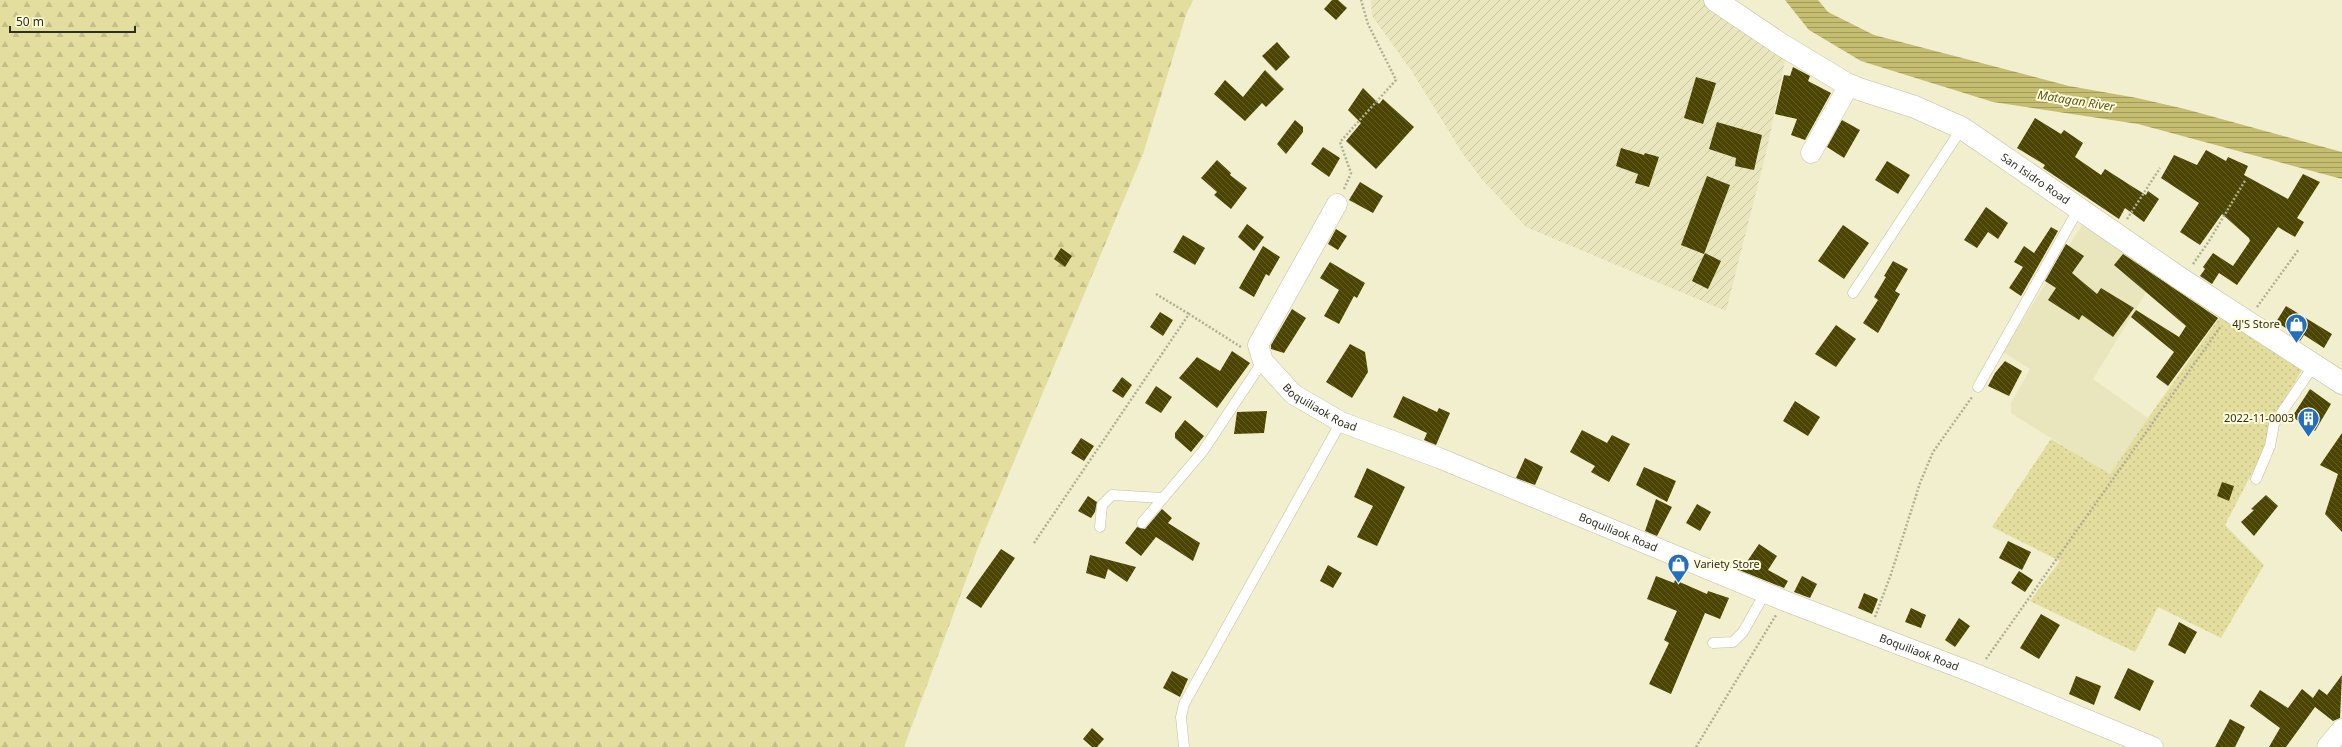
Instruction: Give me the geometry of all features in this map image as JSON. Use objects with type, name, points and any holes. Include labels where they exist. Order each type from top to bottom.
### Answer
[{"type":"street","name":"San Isidro Road","points":[[1715,0],[1782,45],[1849,85],[1915,107],[1962,128],[2118,233],[2181,278],[2342,383]]},
{"type":"street","points":[[1811,153],[1849,85]]},
{"type":"street","points":[[1263,361],[1258,345],[1337,204]]},
{"type":"street","name":"Boquiliaok Road","points":[[1263,361],[1293,394],[1341,422],[1439,458],[1765,593],[1868,634],[1976,674],[2153,747]]},
{"type":"street","points":[[2327,747],[2342,729]]},
{"type":"lane","points":[[1853,293],[1962,128]]},
{"type":"lane","points":[[1978,388],[2079,208]]},
{"type":"lane","points":[[1142,523],[1203,451],[1263,361]]},
{"type":"lane","points":[[2256,479],[2270,446],[2274,424],[2314,365]]},
{"type":"lane","points":[[1184,747],[1182,717],[1184,704],[1341,422]]},
{"type":"lane","points":[[1100,527],[1102,505],[1112,495],[1163,498]]},
{"type":"lane","points":[[1713,644],[1733,642],[1742,632],[1765,593]]},
{"type":"path","points":[[1337,204],[1351,173],[1340,142],[1396,80],[1368,24],[1361,0]]},
{"type":"path","points":[[2118,233],[2160,168]]},
{"type":"path","points":[[2181,278],[2210,241],[2246,179]]},
{"type":"path","points":[[1976,674],[2240,316],[2299,249]]},
{"type":"path","points":[[1156,294],[1263,361]]},
{"type":"path","points":[[1034,543],[1189,314]]},
{"type":"path","points":[[1868,634],[1892,574],[1920,483],[1933,452],[1978,388]]},
{"type":"path","points":[[1696,747],[1785,601]]},
{"type":"shaded area","points":[[1371,0],[1704,0],[1786,56],[1767,149],[1726,311],[1526,227],[1480,177],[1461,151],[1411,70],[1372,16]]},
{"type":"shaded area","points":[[2083,223],[2158,273],[2093,379],[2148,418],[2110,475],[2011,413],[2011,403],[2030,369],[2003,352]]},
{"type":"green space","points":[[0,0],[1193,0],[1186,15],[1143,154],[979,545],[904,747],[0,747]]},
{"type":"green space","points":[[2222,314],[2302,370],[2270,423],[2267,444],[2225,525],[2264,565],[2221,638],[2158,607],[2135,652],[2030,601],[2060,561],[1992,527],[2051,439],[2110,474]]},
{"type":"water","name":"Matagan River","points":[[1785,0],[1818,0],[1828,12],[1874,35],[2069,86],[2137,98],[2185,109],[2342,152],[2342,179],[2138,124],[1993,102],[1861,61],[1809,30]]},
{"type":"building","points":[[1332,0],[1338,0],[1347,8],[1336,20],[1324,9]]},
{"type":"building","points":[[1277,42],[1290,57],[1276,71],[1262,56]]},
{"type":"building","points":[[1793,67],[1810,76],[1808,81],[1831,93],[1805,140],[1791,135],[1797,119],[1775,114],[1784,75],[1790,76]]},
{"type":"building","points":[[1265,70],[1284,89],[1266,107],[1262,103],[1245,121],[1214,94],[1225,80],[1243,97]]},
{"type":"building","points":[[1696,77],[1716,83],[1703,124],[1684,118]]},
{"type":"building","points":[[1363,88],[1379,104],[1383,99],[1414,127],[1376,169],[1346,141],[1361,123],[1348,110]]},
{"type":"building","points":[[2035,118],[2061,134],[2064,130],[2083,143],[2075,157],[2101,175],[2105,169],[2146,195],[2148,191],[2159,199],[2144,222],[2125,208],[2119,219],[2043,168],[2045,165],[2017,148]]},
{"type":"building","points":[[1295,120],[1303,127],[1303,132],[1286,154],[1277,144]]},
{"type":"building","points":[[1842,120],[1860,130],[1844,158],[1827,147]]},
{"type":"building","points":[[1717,122],[1762,135],[1754,170],[1735,166],[1736,158],[1709,149]]},
{"type":"building","points":[[1323,147],[1340,158],[1329,177],[1311,164]]},
{"type":"building","points":[[1621,148],[1644,155],[1645,153],[1659,157],[1649,187],[1635,183],[1638,174],[1616,166]]},
{"type":"building","points":[[2206,150],[2226,161],[2228,157],[2248,166],[2244,175],[2288,199],[2303,174],[2320,182],[2297,218],[2304,222],[2295,237],[2278,227],[2237,285],[2219,273],[2212,284],[2200,276],[2205,269],[2203,267],[2213,253],[2233,266],[2250,241],[2249,238],[2222,214],[2200,245],[2180,232],[2199,203],[2161,178],[2174,155],[2197,165]]},
{"type":"building","points":[[1217,160],[1231,173],[1230,175],[1247,188],[1231,209],[1214,195],[1217,192],[1201,178]]},
{"type":"building","points":[[1887,161],[1910,175],[1898,194],[1875,180]]},
{"type":"building","points":[[1707,176],[1730,185],[1704,254],[1681,245]]},
{"type":"building","points":[[1360,182],[1383,196],[1373,213],[1349,200]]},
{"type":"building","points":[[1986,207],[2008,223],[1998,239],[1988,232],[1977,248],[1964,240]]},
{"type":"building","points":[[1247,224],[1264,237],[1254,251],[1238,237]]},
{"type":"building","points":[[1843,225],[1869,243],[1844,279],[1818,261]]},
{"type":"building","points":[[2051,227],[2058,231],[2021,296],[2009,288],[2023,267],[2014,262],[2024,246],[2034,253]]},
{"type":"building","points":[[1336,229],[1347,236],[1338,250],[1328,244]]},
{"type":"building","points":[[1183,235],[1205,248],[1195,265],[1173,252]]},
{"type":"building","points":[[2066,244],[2084,256],[2072,273],[2097,294],[2101,288],[2134,308],[2113,337],[2082,315],[2079,320],[2048,300],[2056,288],[2045,281]]},
{"type":"building","points":[[1263,246],[1280,257],[1269,276],[1266,274],[1254,297],[1239,288]]},
{"type":"building","points":[[1061,248],[1072,256],[1065,267],[1054,259]]},
{"type":"building","points":[[1705,253],[1721,261],[1708,289],[1692,281]]},
{"type":"building","points":[[2123,254],[2218,318],[2168,386],[2156,377],[2174,352],[2131,317],[2136,310],[2179,337],[2186,326],[2114,265]]},
{"type":"building","points":[[1893,261],[1908,269],[1895,291],[1900,294],[1878,333],[1863,323],[1878,300],[1874,297],[1886,277],[1884,276]]},
{"type":"building","points":[[1330,262],[1365,283],[1357,298],[1354,296],[1339,324],[1324,316],[1339,290],[1320,278]]},
{"type":"building","points":[[2286,306],[2332,334],[2324,348],[2304,335],[2300,341],[2289,334],[2291,331],[2276,322]]},
{"type":"building","points":[[1292,309],[1306,318],[1284,353],[1271,349],[1271,345]]},
{"type":"building","points":[[1160,312],[1173,320],[1163,336],[1150,327]]},
{"type":"building","points":[[1836,325],[1856,339],[1836,367],[1815,354]]},
{"type":"building","points":[[1350,344],[1365,352],[1368,372],[1352,398],[1326,382]]},
{"type":"building","points":[[1232,351],[1250,363],[1217,408],[1179,378],[1197,357],[1220,371]]},
{"type":"building","points":[[2005,361],[2022,371],[2009,396],[1988,386],[1995,373]]},
{"type":"building","points":[[1122,377],[1132,385],[1123,398],[1112,391]]},
{"type":"building","points":[[1156,386],[1172,397],[1161,413],[1145,403]]},
{"type":"building","points":[[2310,389],[2331,404],[2315,431],[2292,417]]},
{"type":"building","points":[[1403,396],[1437,412],[1439,408],[1450,413],[1436,445],[1424,440],[1427,433],[1393,417]]},
{"type":"building","points":[[1795,401],[1820,417],[1808,436],[1783,421]]},
{"type":"building","points":[[1267,411],[1264,433],[1234,434],[1237,412]]},
{"type":"building","points":[[1185,420],[1204,436],[1191,452],[1175,438],[1175,433]]},
{"type":"building","points":[[1582,430],[1607,443],[1612,435],[1630,444],[1609,482],[1591,472],[1595,466],[1570,452]]},
{"type":"building","points":[[2342,433],[2342,532],[2325,514],[2338,474],[2320,465]]},
{"type":"building","points":[[1081,438],[1094,446],[1084,461],[1071,453]]},
{"type":"building","points":[[1525,458],[1543,467],[1535,485],[1516,478]]},
{"type":"building","points":[[1644,467],[1676,481],[1667,502],[1636,485]]},
{"type":"building","points":[[1367,468],[1405,487],[1377,546],[1357,537],[1373,506],[1354,497]]},
{"type":"building","points":[[2222,482],[2234,486],[2229,501],[2217,496]]},
{"type":"building","points":[[2266,495],[2278,506],[2254,536],[2241,522],[2254,510],[2251,509]]},
{"type":"building","points":[[1088,496],[1097,502],[1095,512],[1091,518],[1078,511]]},
{"type":"building","points":[[1656,499],[1672,507],[1657,536],[1645,531]]},
{"type":"building","points":[[1697,504],[1711,512],[1700,531],[1686,523]]},
{"type":"building","points":[[1162,509],[1172,518],[1168,523],[1200,543],[1193,561],[1156,537],[1141,556],[1125,543],[1137,527],[1145,529]]},
{"type":"building","points":[[2008,541],[2031,552],[2022,570],[1999,558]]},
{"type":"building","points":[[1759,544],[1777,556],[1768,570],[1788,581],[1784,588],[1734,568],[1739,559],[1746,563]]},
{"type":"building","points":[[1001,549],[1015,558],[981,608],[966,598]]},
{"type":"building","points":[[1090,555],[1136,567],[1127,582],[1108,569],[1105,579],[1086,573]]},
{"type":"building","points":[[1328,565],[1342,573],[1333,588],[1320,581]]},
{"type":"building","points":[[2019,571],[2033,580],[2025,592],[2011,583]]},
{"type":"building","points":[[1656,576],[1674,583],[1675,580],[1707,594],[1708,591],[1729,598],[1720,619],[1705,613],[1671,694],[1649,684],[1669,643],[1664,640],[1677,611],[1647,599]]},
{"type":"building","points":[[1802,576],[1817,584],[1810,598],[1794,592]]},
{"type":"building","points":[[1864,593],[1878,599],[1872,614],[1858,608]]},
{"type":"building","points":[[1911,608],[1926,615],[1921,628],[1905,622]]},
{"type":"building","points":[[2041,614],[2060,625],[2039,659],[2020,648]]},
{"type":"building","points":[[1959,618],[1970,626],[1955,647],[1945,640]]},
{"type":"building","points":[[2179,622],[2197,632],[2185,654],[2168,645]]},
{"type":"building","points":[[2128,668],[2154,681],[2140,711],[2114,698]]},
{"type":"building","points":[[1172,671],[1188,679],[1180,697],[1163,688]]},
{"type":"building","points":[[2342,675],[2340,718],[2333,721],[2315,707],[2286,747],[2269,747],[2280,728],[2250,706],[2260,690],[2288,708],[2302,689],[2313,698],[2319,689],[2327,695]]},
{"type":"building","points":[[2076,676],[2101,686],[2094,705],[2069,694]]},
{"type":"building","points":[[2230,719],[2245,727],[2235,747],[2215,747]]},
{"type":"building","points":[[1092,728],[1104,739],[1097,747],[1092,747],[1083,739]]},
{"type":"place","name":"4J'S Store","points":[[2296,344]]},
{"type":"place","name":"2022-11-0003","points":[[2309,438]]},
{"type":"place","name":"Variety Store","points":[[1679,584]]}]
